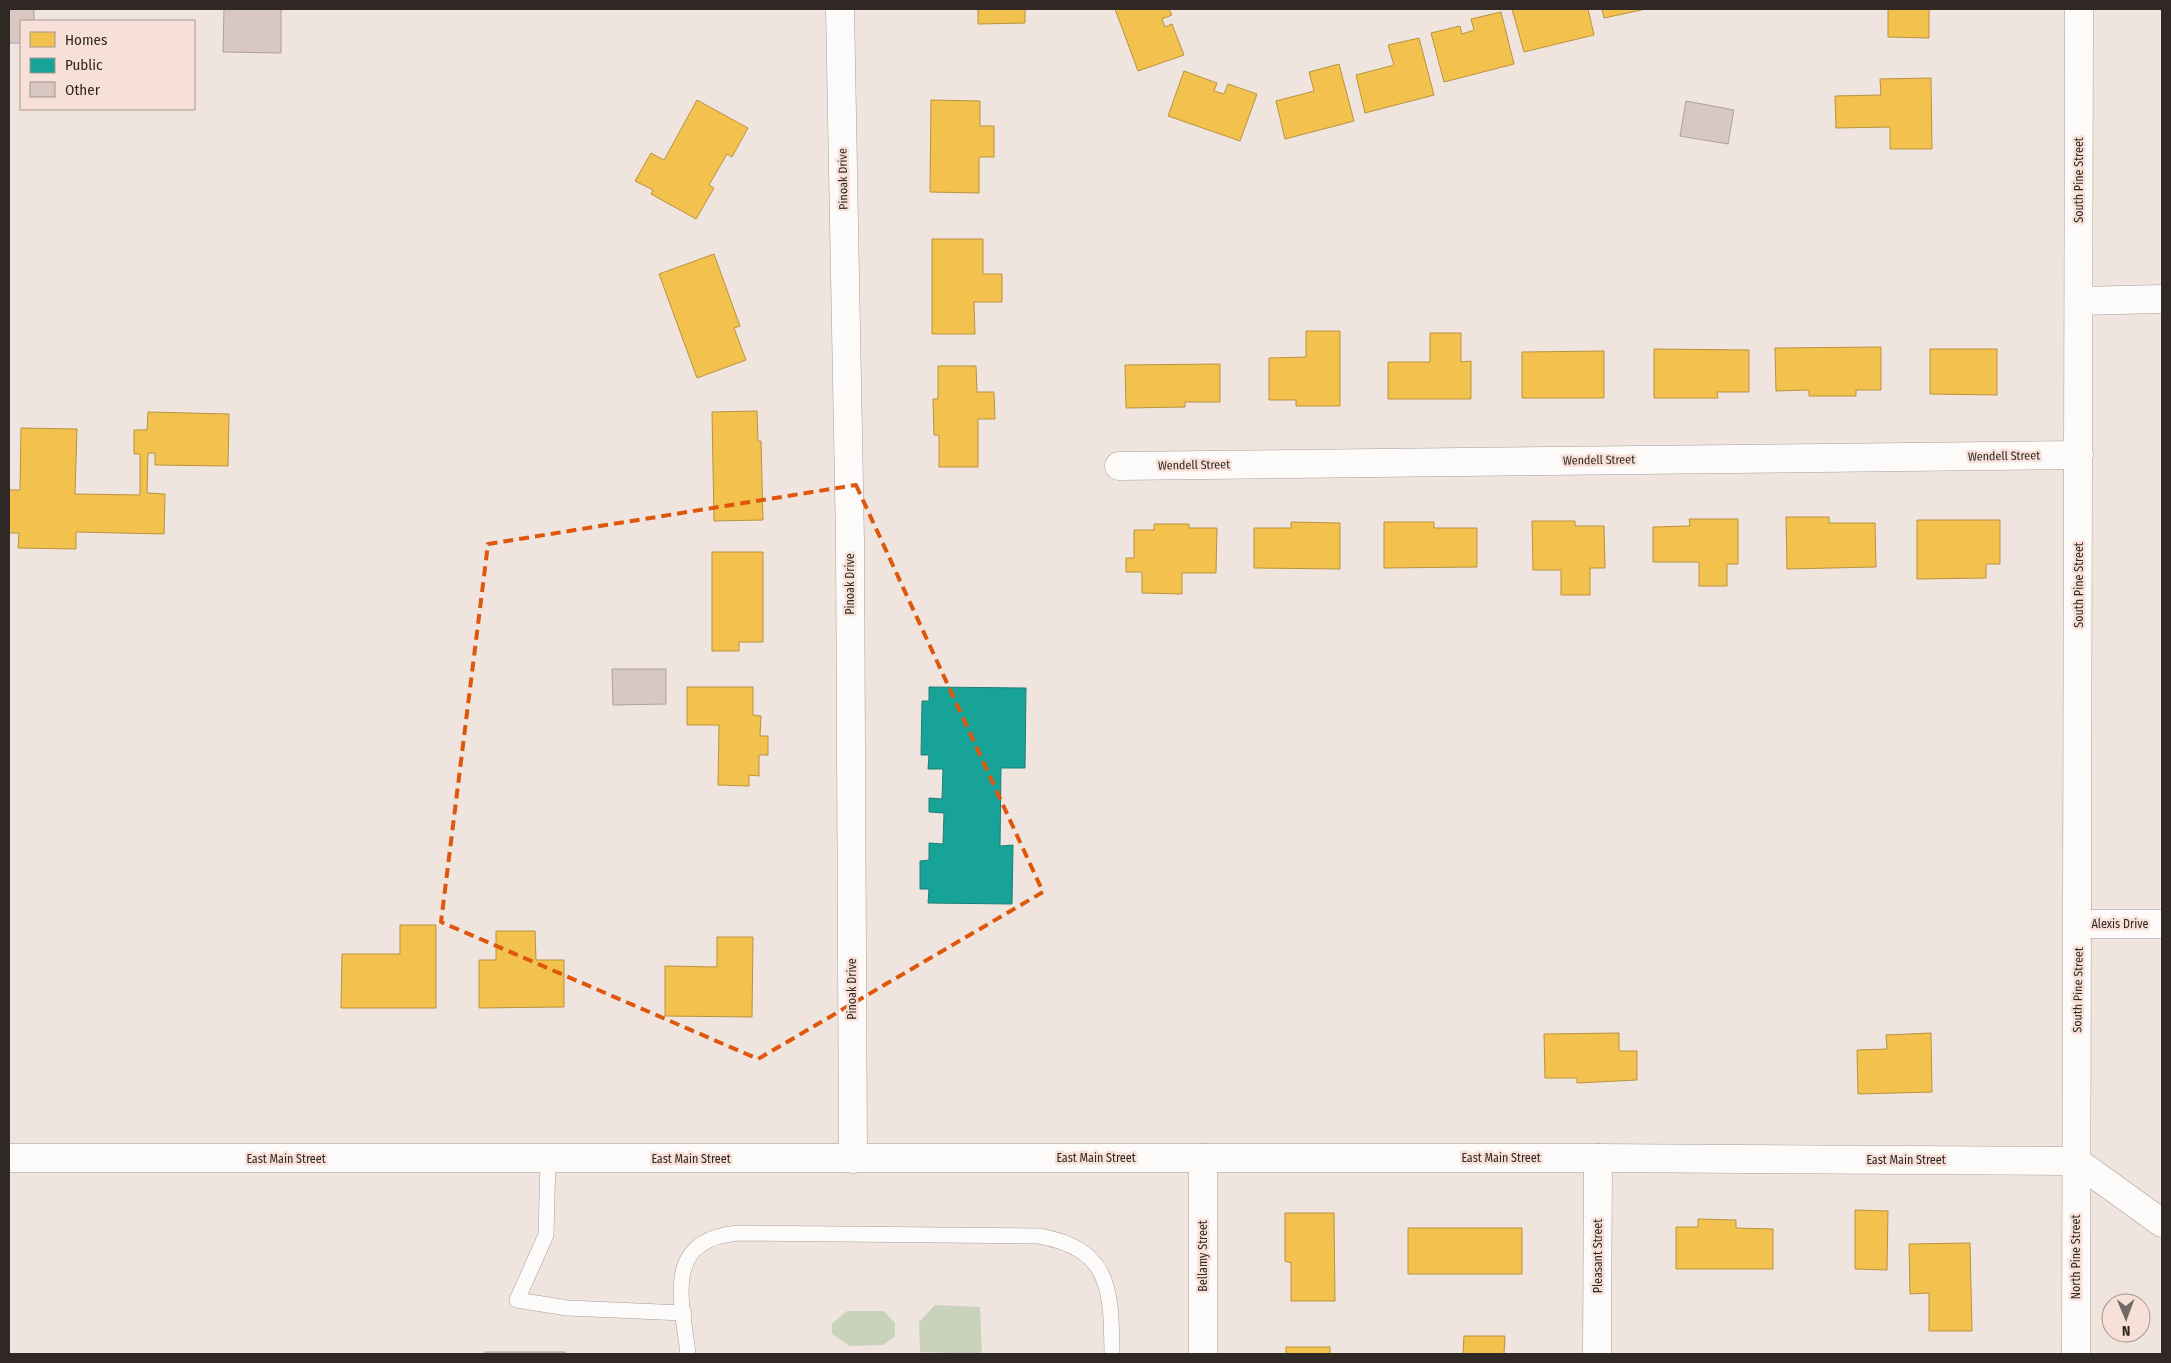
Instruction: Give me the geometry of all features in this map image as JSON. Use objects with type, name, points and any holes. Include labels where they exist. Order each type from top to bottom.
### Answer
[{"type":"street","name":"Pinoak Drive","points":[[840,9],[850,540],[853,1159]]},
{"type":"street","name":"South Pine Street","points":[[2076,1160],[2079,9]]},
{"type":"street","points":[[2079,301],[2162,299]]},
{"type":"street","name":"Wendell Street","points":[[1119,466],[2079,455]]},
{"type":"street","name":"Alexis Drive","points":[[2078,924],[2162,924]]},
{"type":"street","name":"East Main Street","points":[[9,1158],[1598,1158],[2076,1160]]},
{"type":"street","name":"Bellamy Street","points":[[1203,1158],[1203,1354]]},
{"type":"street","name":"Pleasant Street","points":[[1598,1158],[1598,1354]]},
{"type":"street","points":[[2076,1160],[2162,1223]]},
{"type":"street","name":"North Pine Street","points":[[2076,1160],[2076,1354]]},
{"type":"lane","points":[[548,1159],[546,1235],[517,1300],[567,1308],[684,1313]]},
{"type":"lane","points":[[688,1354],[680,1290],[682,1272],[690,1255],[703,1242],[720,1234],[738,1233],[1039,1236],[1061,1240],[1081,1250],[1097,1266],[1108,1285],[1111,1307],[1112,1354]]},
{"type":"highlighted area","points":[[856,485],[1043,892],[758,1059],[441,922],[488,544]]},
{"type":"green space","points":[[935,1305],[980,1307],[982,1354],[920,1352],[919,1322]]},
{"type":"green space","points":[[847,1311],[884,1311],[895,1323],[895,1336],[883,1345],[850,1346],[832,1334],[832,1324]]},
{"type":"building: Homes","points":[[978,9],[1025,9],[1025,23],[978,24]]},
{"type":"building: Homes","points":[[1115,9],[1169,9],[1172,15],[1162,19],[1165,27],[1172,24],[1184,55],[1138,71]]},
{"type":"building: Homes","points":[[1512,9],[1588,9],[1594,35],[1524,52]]},
{"type":"building: Homes","points":[[1602,9],[1646,9],[1604,18]]},
{"type":"building: Homes","points":[[1888,9],[1929,9],[1929,38],[1888,37]]},
{"type":"building: Homes","points":[[1501,12],[1514,64],[1444,82],[1431,33],[1460,26],[1462,34],[1474,30],[1471,19]]},
{"type":"building: Homes","points":[[1419,38],[1434,95],[1365,113],[1356,75],[1394,65],[1388,45]]},
{"type":"building: Homes","points":[[1339,64],[1354,121],[1285,139],[1276,101],[1314,91],[1309,72]]},
{"type":"building: Homes","points":[[1184,71],[1217,83],[1214,91],[1224,94],[1228,84],[1257,94],[1240,141],[1168,116]]},
{"type":"building: Homes","points":[[1931,78],[1932,149],[1890,149],[1890,127],[1836,128],[1835,96],[1881,95],[1880,79]]},
{"type":"building: Homes","points":[[697,100],[748,128],[732,157],[727,154],[709,185],[714,188],[696,219],[651,194],[653,190],[635,181],[651,153],[664,160]]},
{"type":"building: Homes","points":[[931,100],[980,101],[980,126],[994,126],[994,157],[979,157],[979,193],[930,192]]},
{"type":"building: Homes","points":[[932,239],[983,239],[983,274],[1002,274],[1002,302],[974,302],[975,334],[932,334]]},
{"type":"building: Homes","points":[[714,254],[740,326],[734,328],[746,360],[697,378],[659,274]]},
{"type":"building: Homes","points":[[1306,331],[1340,331],[1340,406],[1296,406],[1296,400],[1269,400],[1269,358],[1306,357]]},
{"type":"building: Homes","points":[[1430,333],[1461,333],[1461,362],[1471,361],[1471,399],[1388,399],[1388,362],[1430,362]]},
{"type":"building: Homes","points":[[1881,347],[1881,390],[1856,390],[1856,396],[1809,396],[1809,390],[1776,391],[1775,348]]},
{"type":"building: Homes","points":[[1654,349],[1749,350],[1749,392],[1717,392],[1718,398],[1654,398]]},
{"type":"building: Homes","points":[[1930,349],[1997,349],[1997,395],[1930,394]]},
{"type":"building: Homes","points":[[1604,351],[1604,398],[1522,398],[1522,352]]},
{"type":"building: Homes","points":[[1220,364],[1220,402],[1185,402],[1185,407],[1126,408],[1125,365]]},
{"type":"building: Homes","points":[[938,366],[976,366],[977,392],[994,392],[995,419],[978,419],[978,467],[939,467],[939,435],[934,435],[933,399],[938,399]]},
{"type":"building: Homes","points":[[757,411],[758,441],[761,441],[763,520],[714,521],[712,412]]},
{"type":"building: Homes","points":[[148,412],[229,414],[228,466],[155,465],[155,453],[148,453],[147,493],[165,494],[164,534],[76,532],[76,549],[18,548],[19,533],[9,533],[9,490],[20,490],[21,428],[77,429],[75,494],[140,495],[140,454],[134,454],[134,430],[147,430]]},
{"type":"building: Homes","points":[[1786,517],[1829,517],[1829,523],[1875,523],[1876,567],[1787,569]]},
{"type":"building: Homes","points":[[1689,519],[1738,519],[1738,564],[1727,564],[1727,586],[1699,586],[1699,562],[1653,562],[1653,527],[1690,526]]},
{"type":"building: Homes","points":[[1917,520],[2000,520],[2000,564],[1986,564],[1986,578],[1917,579]]},
{"type":"building: Homes","points":[[1532,521],[1575,521],[1575,526],[1604,526],[1605,568],[1590,568],[1590,595],[1561,595],[1561,570],[1533,570]]},
{"type":"building: Homes","points":[[1291,522],[1340,523],[1340,569],[1254,568],[1254,528],[1291,528]]},
{"type":"building: Homes","points":[[1384,522],[1434,522],[1434,528],[1477,528],[1477,567],[1384,568]]},
{"type":"building: Homes","points":[[1154,524],[1189,524],[1189,528],[1217,528],[1216,573],[1182,573],[1182,594],[1142,593],[1142,572],[1126,572],[1126,558],[1134,558],[1134,530],[1154,530]]},
{"type":"building: Homes","points":[[712,552],[763,552],[763,642],[739,642],[739,651],[712,651]]},
{"type":"building: Homes","points":[[687,687],[753,687],[753,715],[761,716],[760,736],[768,736],[768,755],[759,755],[759,776],[749,775],[749,786],[718,785],[719,725],[687,725]]},
{"type":"building: Homes","points":[[400,925],[436,925],[436,1008],[341,1008],[342,954],[400,954]]},
{"type":"building: Homes","points":[[496,931],[535,931],[536,960],[564,960],[564,1007],[479,1008],[479,960],[496,960]]},
{"type":"building: Homes","points":[[717,937],[753,937],[752,1017],[665,1016],[665,966],[717,967]]},
{"type":"building: Homes","points":[[1619,1033],[1619,1051],[1637,1051],[1637,1080],[1577,1083],[1577,1078],[1545,1078],[1544,1034]]},
{"type":"building: Homes","points":[[1931,1033],[1932,1092],[1858,1094],[1857,1050],[1887,1049],[1886,1035]]},
{"type":"building: Homes","points":[[1855,1210],[1888,1211],[1887,1270],[1855,1269]]},
{"type":"building: Homes","points":[[1285,1213],[1334,1213],[1335,1301],[1291,1301],[1291,1263],[1285,1261]]},
{"type":"building: Homes","points":[[1698,1219],[1736,1220],[1736,1228],[1773,1229],[1773,1269],[1676,1269],[1676,1227],[1698,1227]]},
{"type":"building: Homes","points":[[1408,1228],[1522,1228],[1522,1274],[1408,1274]]},
{"type":"building: Homes","points":[[1970,1243],[1972,1331],[1929,1331],[1929,1293],[1910,1294],[1909,1244]]},
{"type":"building: Homes","points":[[1464,1336],[1505,1336],[1504,1354],[1463,1354]]},
{"type":"building: Homes","points":[[1286,1347],[1330,1347],[1330,1354],[1286,1354]]},
{"type":"building: Public","points":[[929,687],[1026,688],[1025,768],[1001,768],[1000,846],[1013,845],[1012,904],[928,903],[929,889],[920,889],[920,861],[929,860],[929,843],[943,844],[944,813],[929,812],[929,798],[942,799],[943,769],[928,769],[929,755],[921,755],[922,701],[929,701]]},
{"type":"building: Other","points":[[9,9],[34,9],[34,20],[20,20],[20,43],[9,43]]},
{"type":"building: Other","points":[[224,9],[281,9],[281,53],[223,52]]},
{"type":"building: Other","points":[[1686,101],[1734,110],[1728,144],[1680,136]]},
{"type":"building: Other","points":[[612,669],[666,669],[666,704],[613,705]]},
{"type":"building: Other","points":[[485,1352],[565,1352],[565,1354],[485,1354]]}]
